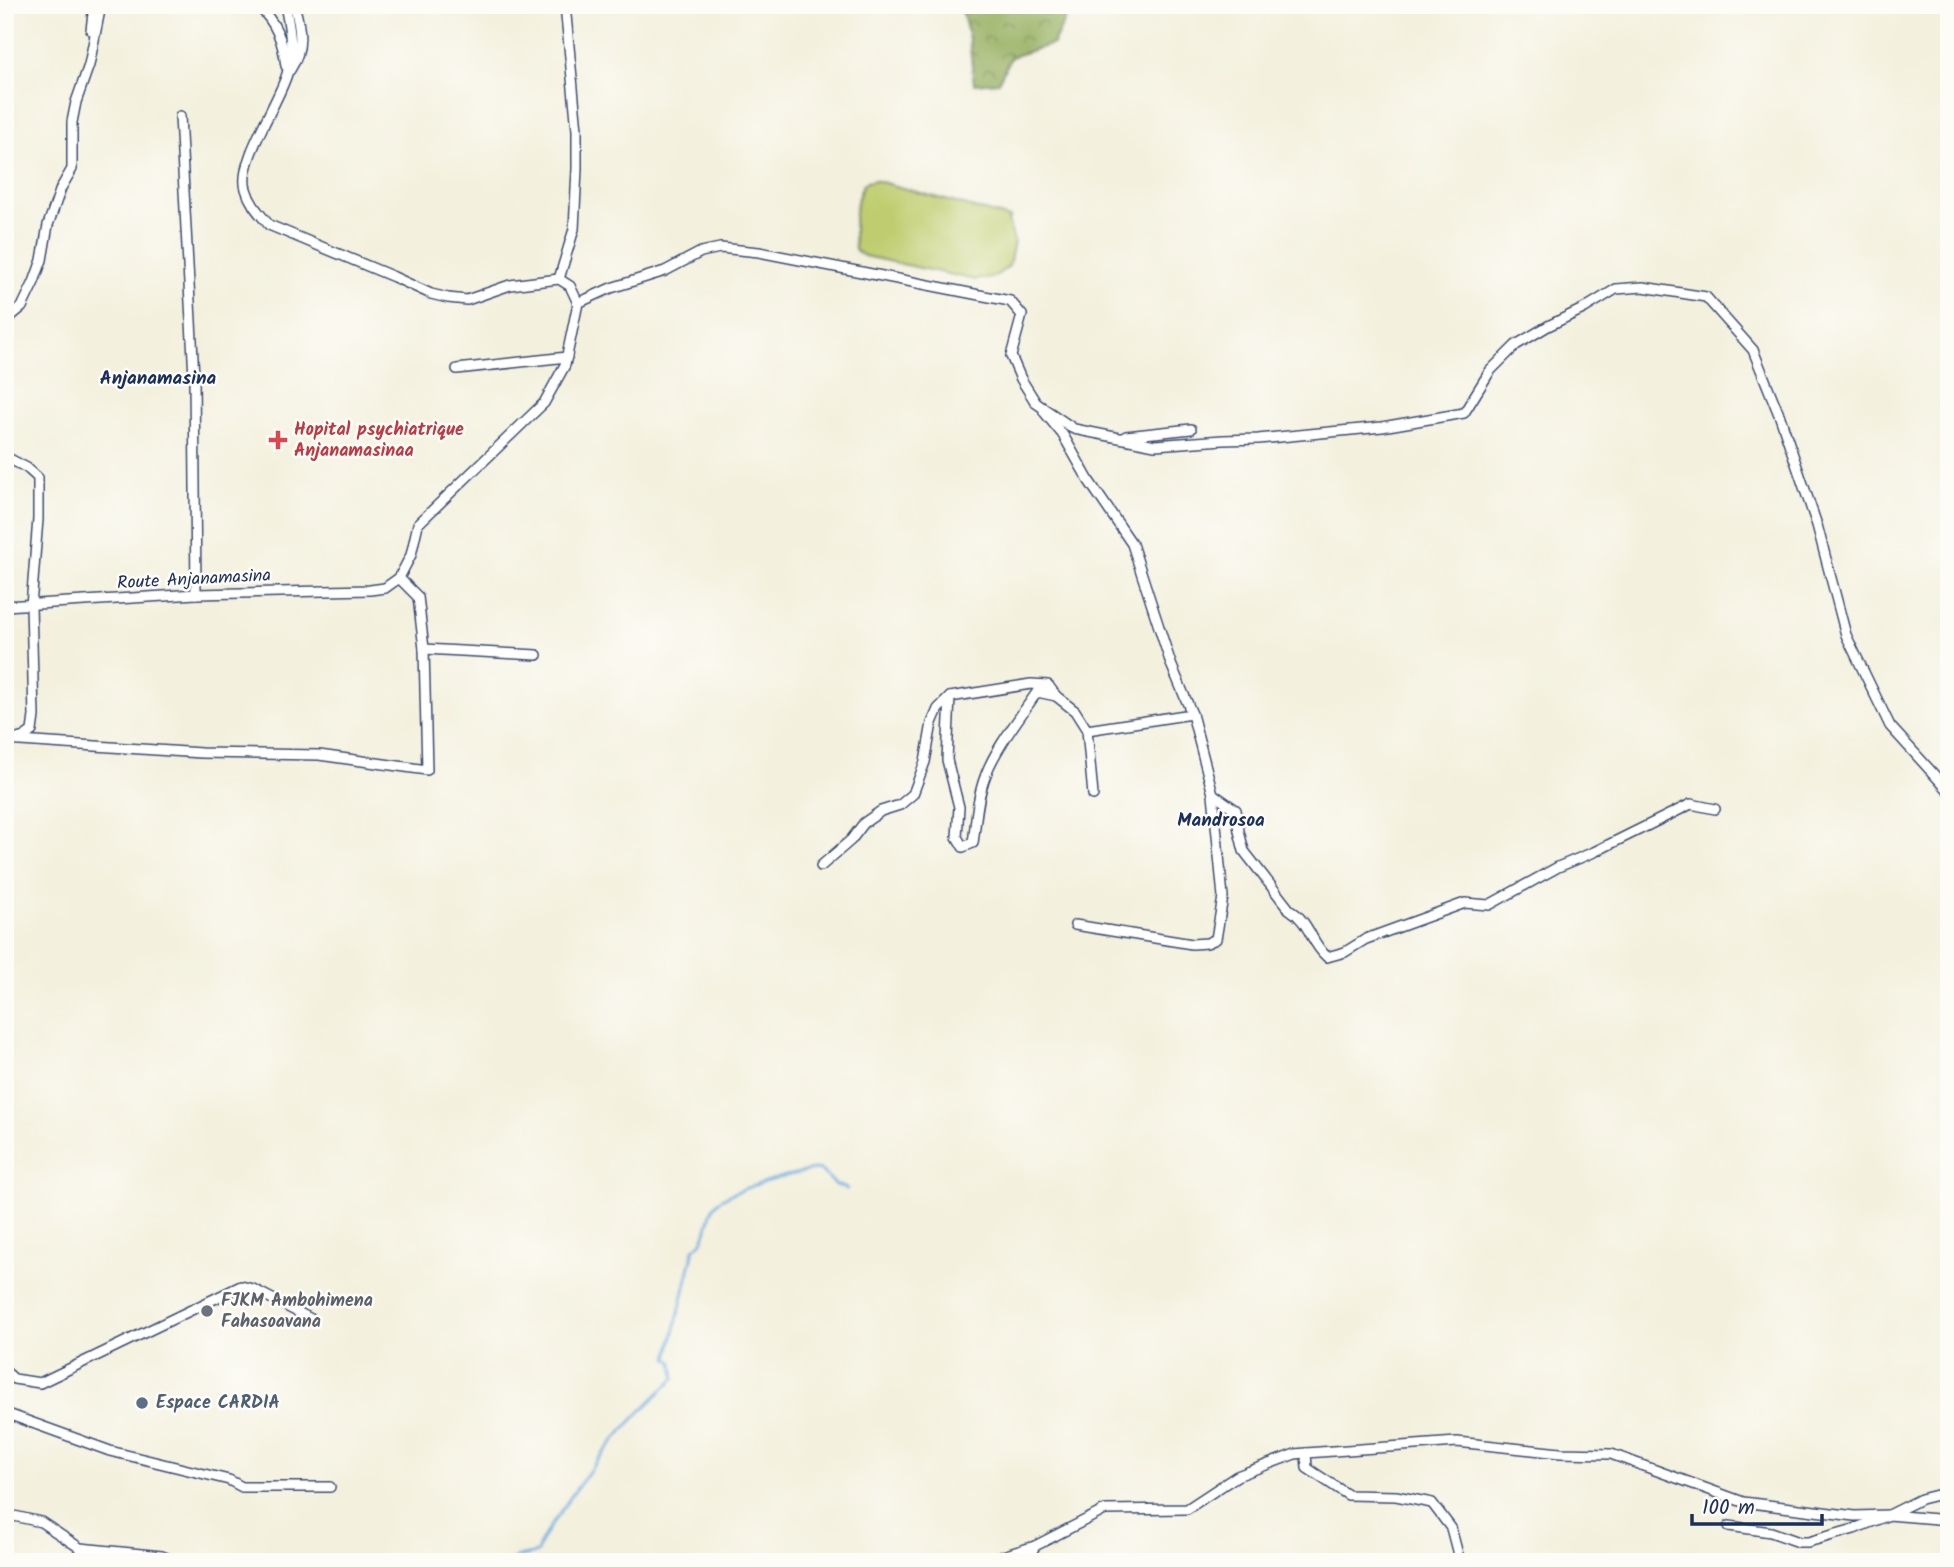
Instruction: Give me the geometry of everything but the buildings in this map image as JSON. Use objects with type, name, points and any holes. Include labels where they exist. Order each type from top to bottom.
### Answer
[{"type":"street","points":[[94,5],[91,30],[95,37]]},
{"type":"street","points":[[5,321],[22,307],[34,282],[42,260],[48,225],[61,188],[72,169],[72,122],[89,65],[101,5]]},
{"type":"street","points":[[257,5],[274,24],[284,47],[287,74]]},
{"type":"street","points":[[285,5],[292,50],[287,74]]},
{"type":"street","points":[[7,740],[201,753],[319,755],[427,770],[424,649],[418,597],[399,578],[411,555],[418,524],[544,403],[565,365],[578,303],[570,286],[559,279],[510,285],[467,300],[431,294],[269,225],[255,208],[245,187],[247,168],[287,74],[297,60],[300,26],[294,5]]},
{"type":"street","points":[[559,279],[574,229],[577,169],[577,130],[565,5]]},
{"type":"street","points":[[180,116],[194,377],[196,594]]},
{"type":"street","points":[[578,303],[611,288],[666,271],[701,252],[720,248],[1010,301],[1022,315],[1012,356],[1021,379],[1036,403],[1063,435],[1089,481],[1132,544],[1171,664],[1192,714],[1213,794],[1223,897],[1216,939],[1207,943],[1192,944],[1074,925]]},
{"type":"street","points":[[1036,403],[1074,429],[1156,445],[1258,439],[1382,427],[1464,412],[1490,371],[1516,345],[1616,289],[1643,287],[1706,297],[1753,350],[1780,417],[1816,525],[1846,635],[1890,726],[1949,791]]},
{"type":"street","points":[[457,369],[567,357]]},
{"type":"street","points":[[1117,436],[1191,429]]},
{"type":"street","points":[[7,740],[24,737],[32,731],[34,716],[31,606],[38,519],[38,478],[27,468],[8,458]]},
{"type":"street","name":"Route Anjanamasina","points":[[5,606],[196,594],[385,589],[399,578]]},
{"type":"street","points":[[424,649],[537,655]]},
{"type":"street","points":[[821,866],[851,840],[864,823],[881,811],[900,805],[913,794],[925,762],[932,723],[939,709],[950,697],[1031,684],[1048,685],[1056,696],[1074,711],[1087,730],[1093,795]]},
{"type":"street","points":[[950,697],[947,760],[959,807],[957,836],[963,848],[973,843],[985,776],[1006,738],[1037,692],[1056,696]]},
{"type":"street","points":[[1087,730],[1192,714]]},
{"type":"street","points":[[1213,794],[1236,810],[1244,851],[1289,909],[1299,915],[1308,927],[1316,948],[1327,957],[1345,952],[1366,939],[1465,903],[1489,905],[1558,867],[1690,804],[1715,808]]},
{"type":"street","points":[[5,1371],[14,1379],[40,1383],[241,1286],[253,1289],[313,1320]]},
{"type":"street","points":[[5,1413],[110,1451],[229,1480],[242,1487],[330,1487]]},
{"type":"street","points":[[984,1562],[1035,1545],[1105,1510],[1187,1509],[1237,1476],[1295,1454],[1457,1442],[1560,1453],[1611,1454],[1743,1502],[1855,1516],[1889,1515],[1949,1520]]},
{"type":"street","points":[[1306,1453],[1307,1468],[1348,1495],[1396,1496],[1432,1503],[1451,1528],[1460,1562]]},
{"type":"street","points":[[1729,1526],[1771,1532],[1799,1542],[1808,1542],[1854,1530],[1921,1499],[1949,1492]]},
{"type":"street","points":[[5,1514],[41,1522],[80,1548],[162,1556],[177,1562]]},
{"type":"street","points":[[1026,1562],[1035,1545]]},
{"type":"green space","points":[[961,5],[1072,5],[1053,44],[1011,57],[998,82],[974,84],[969,39]]},
{"type":"green space","points":[[874,180],[1010,218],[1008,220],[1014,241],[1009,266],[994,277],[976,280],[864,256],[855,250],[855,215],[864,183]]},
{"type":"waterway","points":[[511,1562],[517,1557],[537,1553],[547,1531],[600,1457],[628,1424],[675,1378],[673,1362],[668,1358],[694,1249],[703,1239],[715,1205],[733,1193],[747,1188],[819,1169],[836,1185],[847,1189]]},
{"type":"place","name":"Hopital psychiatrique Anjanamasinaa","points":[[278,440]]},
{"type":"place","name":"FJKM Ambohimena Fahasoavana","points":[[207,1311]]},
{"type":"place","name":"Espace CARDIA","points":[[142,1403]]},
{"type":"district","name":"Anjanamasina","points":[[158,379]]},
{"type":"district","name":"Mandrosoa","points":[[1221,821]]}]
